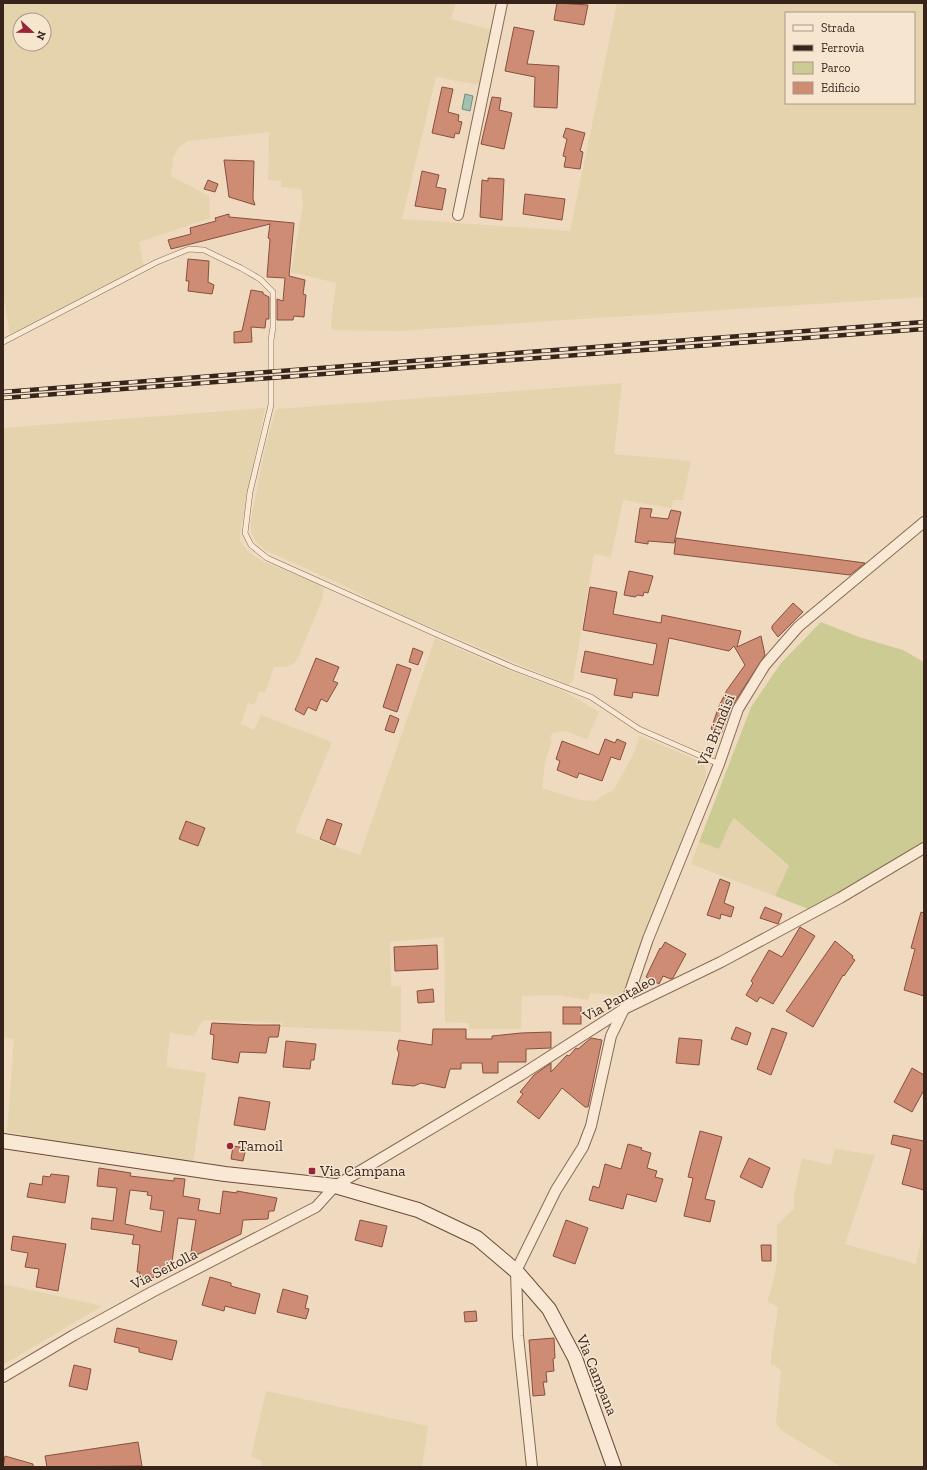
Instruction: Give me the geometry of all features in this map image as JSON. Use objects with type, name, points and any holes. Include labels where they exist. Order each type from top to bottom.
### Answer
[{"type":"main road","name":"Via Campana","points":[[3,1141],[225,1174],[335,1186],[418,1210],[477,1238],[516,1270],[549,1310],[575,1358],[614,1467]]},
{"type":"street","points":[[458,215],[502,3]]},
{"type":"street","name":"Via Brindisi","points":[[516,1270],[556,1190],[583,1147],[591,1126],[611,1036],[624,1009],[648,939],[719,764],[738,709],[765,665],[798,627],[924,522]]},
{"type":"street","name":"Via Pantaleo","points":[[335,1186],[520,1075],[624,1009],[721,962],[840,898],[924,848]]},
{"type":"street","name":"Via Seitolla","points":[[3,1377],[74,1335],[152,1292],[297,1218],[316,1207],[335,1186]]},
{"type":"street","points":[[516,1270],[518,1336],[532,1467]]},
{"type":"lane","points":[[3,342],[157,262],[189,249],[204,250],[254,275],[273,292],[273,327],[270,340],[271,405],[250,492],[245,533],[251,545],[267,558],[392,615],[512,666],[591,697],[639,729],[719,764]]},
{"type":"shaded area","points":[[3,3],[456,3],[451,19],[492,30],[480,85],[436,77],[402,219],[570,231],[617,3],[924,3],[924,297],[397,331],[332,330],[331,323],[336,283],[291,272],[303,205],[301,189],[281,187],[281,181],[268,180],[269,132],[188,141],[179,147],[173,158],[171,176],[209,196],[210,218],[139,242],[144,267],[31,325],[10,334],[3,295]]},
{"type":"shaded area","points":[[465,94],[473,96],[470,111],[462,109]]},
{"type":"shaded area","points":[[622,383],[614,454],[691,461],[683,500],[673,500],[671,508],[623,500],[611,557],[594,554],[573,681],[568,685],[383,607],[349,588],[265,550],[256,542],[251,532],[251,519],[266,444],[276,409]]},
{"type":"shaded area","points":[[265,408],[240,533],[240,541],[249,552],[262,561],[319,584],[324,588],[322,600],[298,658],[293,664],[285,667],[274,667],[265,693],[260,691],[254,705],[248,703],[241,724],[254,730],[261,715],[332,742],[295,832],[360,855],[435,638],[493,664],[564,691],[599,712],[587,740],[566,731],[552,733],[550,739],[552,740],[545,763],[542,788],[580,800],[594,801],[598,799],[613,791],[633,755],[640,736],[702,762],[706,769],[706,776],[660,894],[624,996],[590,993],[588,1000],[556,995],[522,996],[521,1029],[469,1029],[469,1023],[445,1022],[444,937],[390,942],[391,986],[401,986],[401,1032],[282,1027],[282,1023],[203,1020],[194,1036],[170,1033],[166,1067],[206,1073],[193,1162],[21,1138],[22,1134],[7,1132],[14,1039],[3,1037],[3,428]]},
{"type":"shaded area","points":[[734,818],[789,867],[775,896],[691,864],[699,842],[719,849]]},
{"type":"shaded area","points":[[835,1149],[875,1155],[845,1244],[916,1264],[924,1225],[924,1467],[841,1467],[781,1430],[776,1423],[781,1371],[775,1365],[771,1366],[771,1358],[778,1307],[767,1301],[772,1287],[777,1263],[777,1225],[794,1209],[794,1195],[802,1158],[831,1165]]},
{"type":"shaded area","points":[[3,1284],[102,1306],[3,1365]]},
{"type":"shaded area","points":[[266,1391],[428,1426],[422,1467],[261,1467],[262,1461],[251,1457]]},
{"type":"green space","points":[[821,622],[859,637],[903,650],[924,662],[924,845],[811,910],[775,896],[789,866],[734,818],[719,849],[699,842],[751,707],[781,663]]},
{"type":"building","points":[[557,3],[588,5],[584,25],[554,20]]},
{"type":"building","points":[[514,27],[534,31],[527,64],[559,66],[557,108],[534,107],[535,77],[505,71]]},
{"type":"building","points":[[442,87],[453,89],[448,112],[459,115],[458,121],[462,122],[459,134],[455,133],[454,138],[432,133]]},
{"type":"building","points":[[492,97],[501,98],[499,110],[512,113],[504,149],[481,144]]},
{"type":"building","points":[[566,128],[585,133],[580,151],[583,152],[580,169],[564,167],[566,157],[563,156],[567,139],[563,137]]},
{"type":"building","points":[[224,160],[254,161],[253,199],[255,205],[229,197]]},
{"type":"building","points":[[422,171],[439,175],[436,187],[446,189],[442,210],[415,206]]},
{"type":"building","points":[[488,178],[504,179],[502,220],[480,217],[482,180],[488,181]]},
{"type":"building","points":[[208,180],[218,184],[215,192],[204,189]]},
{"type":"building","points":[[525,194],[565,199],[562,220],[523,214]]},
{"type":"building","points":[[229,214],[229,217],[294,223],[289,276],[305,280],[303,294],[306,295],[304,317],[294,316],[293,320],[277,320],[277,299],[283,301],[285,278],[267,277],[270,239],[268,238],[270,224],[171,249],[168,240],[191,234],[190,228],[216,221],[215,218]]},
{"type":"building","points":[[188,259],[209,261],[208,282],[214,285],[212,294],[188,291],[189,281],[186,281]]},
{"type":"building","points":[[251,290],[263,292],[263,294],[269,297],[269,319],[266,319],[265,328],[251,327],[252,342],[234,343],[234,332],[242,331]]},
{"type":"building","points":[[640,508],[652,509],[650,517],[668,519],[671,510],[681,512],[674,543],[648,541],[648,544],[635,542]]},
{"type":"building","points":[[676,538],[865,563],[850,575],[674,554]]},
{"type":"building","points":[[629,571],[653,576],[648,593],[644,592],[643,596],[638,595],[635,597],[624,595]]},
{"type":"building","points":[[590,587],[617,592],[613,614],[661,623],[662,615],[741,631],[737,647],[761,636],[765,655],[732,706],[721,734],[711,729],[719,706],[727,690],[745,665],[734,646],[729,651],[669,638],[658,696],[633,692],[632,698],[614,695],[617,679],[581,672],[585,651],[653,665],[657,644],[583,630]]},
{"type":"building","points":[[793,603],[803,612],[778,637],[772,629],[772,626]]},
{"type":"building","points":[[413,648],[423,652],[418,665],[409,662]]},
{"type":"building","points":[[316,658],[339,667],[333,681],[338,683],[327,702],[321,699],[316,711],[308,707],[304,715],[295,710]]},
{"type":"building","points":[[397,664],[411,669],[397,712],[383,707]]},
{"type":"building","points":[[390,715],[399,719],[394,733],[385,730]]},
{"type":"building","points":[[605,739],[615,743],[617,739],[626,743],[620,760],[611,757],[602,781],[579,773],[577,778],[557,770],[560,761],[556,759],[562,741],[599,755]]},
{"type":"building","points":[[327,819],[342,824],[335,845],[320,839]]},
{"type":"building","points":[[186,821],[205,828],[198,846],[179,839]]},
{"type":"building","points":[[720,879],[730,883],[724,903],[734,907],[731,917],[721,914],[720,919],[707,915]]},
{"type":"building","points":[[765,907],[782,914],[778,924],[760,918]]},
{"type":"building","points":[[921,912],[924,913],[924,996],[904,990],[915,949],[911,948]]},
{"type":"building","points":[[800,927],[815,936],[773,1004],[760,997],[757,1002],[746,995],[753,983],[751,981],[769,950],[782,957]]},
{"type":"building","points":[[835,941],[853,956],[852,958],[855,960],[844,976],[843,975],[813,1027],[786,1011]]},
{"type":"building","points":[[665,942],[686,954],[673,978],[671,979],[663,976],[659,984],[646,977],[660,948],[661,949]]},
{"type":"building","points":[[437,945],[438,969],[395,971],[394,947]]},
{"type":"building","points":[[433,989],[434,1002],[418,1003],[417,991]]},
{"type":"building","points":[[563,1007],[581,1007],[581,1024],[563,1024]]},
{"type":"building","points":[[212,1023],[280,1025],[278,1037],[269,1037],[266,1053],[240,1052],[238,1063],[212,1059],[214,1035],[210,1034]]},
{"type":"building","points":[[736,1027],[751,1033],[747,1045],[731,1039]]},
{"type":"building","points":[[772,1028],[787,1033],[771,1075],[757,1069]]},
{"type":"building","points":[[433,1029],[466,1029],[466,1039],[492,1039],[492,1036],[551,1032],[551,1048],[526,1049],[526,1062],[498,1062],[498,1073],[483,1073],[482,1063],[461,1063],[461,1069],[450,1069],[445,1088],[421,1083],[414,1086],[392,1084],[399,1053],[397,1049],[399,1040],[432,1045]]},
{"type":"building","points":[[591,1038],[602,1040],[588,1107],[585,1107],[562,1088],[539,1119],[517,1102],[523,1094],[520,1092],[534,1075],[551,1063],[551,1072],[567,1055],[569,1056],[576,1048],[578,1049]]},
{"type":"building","points":[[679,1038],[702,1040],[699,1065],[676,1063]]},
{"type":"building","points":[[286,1041],[316,1044],[314,1060],[311,1060],[310,1069],[283,1067]]},
{"type":"building","points":[[912,1068],[924,1075],[924,1090],[912,1112],[894,1102]]},
{"type":"building","points":[[239,1097],[270,1102],[265,1130],[234,1125]]},
{"type":"building","points":[[700,1131],[722,1137],[705,1199],[715,1201],[710,1222],[684,1216],[693,1178],[688,1177]]},
{"type":"building","points":[[893,1135],[924,1141],[924,1190],[902,1184],[911,1149],[891,1144]]},
{"type":"building","points":[[628,1144],[642,1148],[641,1150],[651,1153],[647,1168],[657,1171],[655,1177],[663,1179],[656,1202],[627,1194],[623,1209],[589,1200],[593,1186],[599,1188],[605,1164],[621,1169]]},
{"type":"building","points":[[233,1146],[246,1148],[243,1161],[231,1159]]},
{"type":"building","points":[[749,1158],[770,1168],[762,1188],[740,1177]]},
{"type":"building","points":[[99,1168],[131,1173],[130,1176],[174,1181],[174,1178],[185,1179],[183,1196],[200,1199],[198,1210],[220,1214],[223,1191],[237,1193],[237,1191],[277,1198],[274,1211],[269,1211],[268,1219],[243,1220],[241,1234],[190,1258],[196,1220],[178,1218],[171,1269],[168,1269],[165,1274],[152,1278],[139,1277],[140,1272],[137,1272],[140,1245],[132,1244],[134,1235],[91,1229],[92,1218],[113,1221],[117,1188],[97,1186]],"holes":[[[130,1190],[148,1192],[147,1195],[152,1196],[150,1209],[164,1211],[161,1232],[125,1224]]]},
{"type":"building","points":[[51,1174],[69,1176],[65,1203],[27,1197],[30,1183],[42,1185],[43,1176],[50,1177]]},
{"type":"building","points":[[360,1220],[387,1226],[382,1247],[355,1240]]},
{"type":"building","points":[[566,1220],[588,1228],[575,1264],[553,1256]]},
{"type":"building","points":[[13,1236],[66,1244],[58,1291],[36,1287],[39,1269],[25,1267],[28,1253],[11,1250]]},
{"type":"building","points":[[761,1245],[771,1245],[771,1261],[762,1261]]},
{"type":"building","points":[[210,1277],[231,1283],[231,1286],[260,1294],[255,1314],[225,1306],[224,1311],[202,1305]]},
{"type":"building","points":[[283,1289],[308,1296],[305,1308],[309,1309],[306,1319],[277,1312]]},
{"type":"building","points":[[476,1311],[477,1321],[465,1322],[464,1312]]},
{"type":"building","points":[[117,1328],[177,1341],[172,1360],[139,1352],[139,1348],[114,1342]]},
{"type":"building","points":[[554,1338],[554,1371],[546,1372],[547,1382],[543,1382],[545,1395],[533,1396],[529,1340]]},
{"type":"building","points":[[74,1365],[91,1369],[87,1390],[69,1386]]},
{"type":"building","points":[[138,1442],[142,1466],[47,1467],[45,1456]]},
{"type":"building","points":[[5,1456],[33,1464],[33,1467],[3,1467]]},
{"type":"railway","points":[[3,392],[924,322]]},
{"type":"railway","points":[[3,398],[924,329]]},
{"type":"place","name":"Tamoil","points":[[230,1146]]},
{"type":"place","name":"Via Campana","points":[[312,1171]]}]
